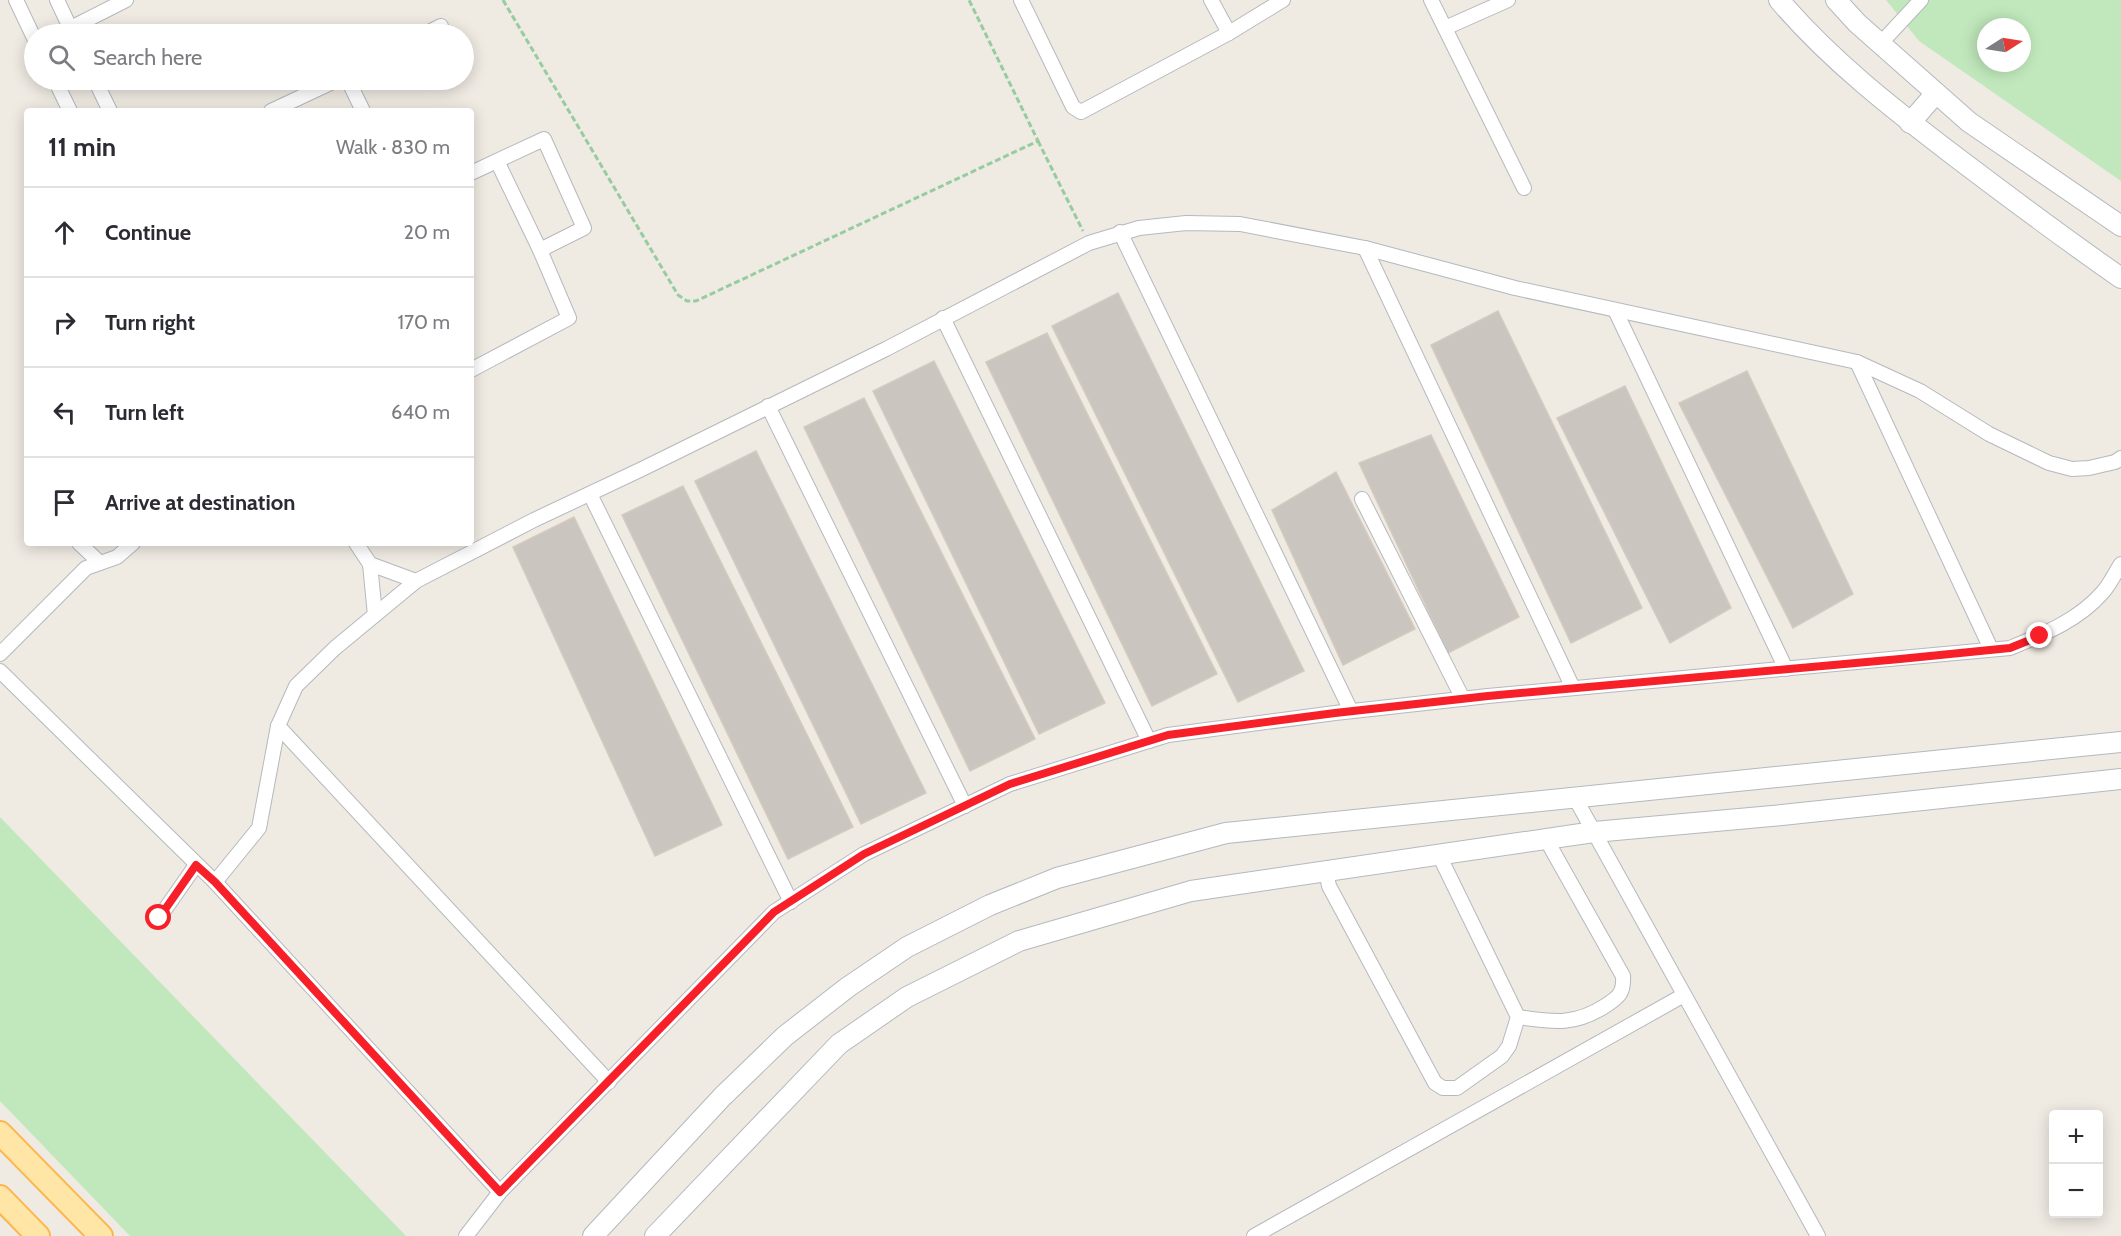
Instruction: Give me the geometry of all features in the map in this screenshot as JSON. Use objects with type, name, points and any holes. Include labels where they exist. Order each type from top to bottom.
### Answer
[{"type":"main road","points":[[0,1132],[101,1236]]},
{"type":"main road","points":[[0,1197],[38,1236]]},
{"type":"street","points":[[16,0],[27,24]]},
{"type":"street","points":[[57,0],[65,24]]},
{"type":"street","points":[[84,24],[126,0]]},
{"type":"street","points":[[1021,0],[1073,107],[1081,112],[1229,33],[1283,0]]},
{"type":"street","points":[[1211,0],[1229,33]]},
{"type":"street","points":[[1431,0],[1524,188]]},
{"type":"street","points":[[1445,28],[1508,0]]},
{"type":"street","points":[[1779,0],[1796,20],[1910,123],[2029,213],[2121,278]]},
{"type":"street","points":[[1836,0],[1857,23],[1969,122],[2121,226]]},
{"type":"street","points":[[1881,43],[1916,5],[1901,0]]},
{"type":"street","points":[[60,90],[69,108]]},
{"type":"street","points":[[100,90],[109,108]]},
{"type":"street","points":[[277,108],[316,90]]},
{"type":"street","points":[[353,90],[362,108]]},
{"type":"street","points":[[1910,123],[1936,93]]},
{"type":"street","points":[[474,172],[544,139],[584,228],[540,250]]},
{"type":"street","points":[[474,368],[569,318],[540,250],[497,160]]},
{"type":"street","points":[[215,882],[259,828],[278,726],[296,686],[335,648],[416,581],[886,349],[1089,243],[1120,232],[1186,223],[1240,224],[1365,248],[1515,288],[1857,362],[1920,391],[1989,434],[2049,463],[2072,469],[2089,468],[2115,462],[2121,458]]},
{"type":"street","points":[[1120,232],[1351,711]]},
{"type":"street","points":[[1365,248],[1573,688]]},
{"type":"street","points":[[1615,310],[1786,669]]},
{"type":"street","points":[[943,318],[1149,741]]},
{"type":"street","points":[[1857,362],[1991,650]]},
{"type":"street","points":[[768,406],[965,806]]},
{"type":"street","points":[[590,494],[791,902]]},
{"type":"street","points":[[1362,499],[1463,699]]},
{"type":"street","points":[[82,546],[100,563]]},
{"type":"street","points":[[0,654],[86,568],[117,557],[130,546]]},
{"type":"street","points":[[358,546],[370,564],[375,615]]},
{"type":"street","points":[[370,564],[416,581]]},
{"type":"street","points":[[466,1236],[500,1192],[774,912],[864,854],[1010,784],[1168,735],[1463,699],[2010,648],[2063,625],[2086,609],[2104,591],[2121,564]]},
{"type":"street","points":[[0,671],[215,882],[500,1192]]},
{"type":"street","points":[[278,726],[609,1083]]},
{"type":"street","points":[[593,1236],[722,1097],[785,1036],[848,987],[907,947],[990,905],[1057,878],[1226,833],[2121,742]]},
{"type":"street","points":[[655,1236],[839,1044],[907,997],[1019,941],[1191,891],[1326,871],[1594,832],[1782,815],[2121,779]]},
{"type":"street","points":[[1574,796],[1818,1236]]},
{"type":"street","points":[[1518,1017],[1566,1022],[1590,1016],[1620,997],[1624,988],[1623,976],[1546,839]]},
{"type":"street","points":[[1326,871],[1329,886],[1435,1083],[1443,1088],[1457,1088],[1502,1056],[1509,1046],[1518,1017],[1439,855]]},
{"type":"street","points":[[159,918],[196,865]]},
{"type":"street","points":[[1254,1236],[1684,995]]},
{"type":"path","points":[[504,0],[678,295],[687,301],[696,301],[1038,141]]},
{"type":"path","points":[[969,0],[1089,243]]},
{"type":"green space","points":[[1886,0],[2121,0],[2121,181],[1919,41]]},
{"type":"green space","points":[[0,817],[406,1236],[130,1236],[0,1101]]},
{"type":"building","points":[[1118,293],[1304,671],[1238,702],[1052,326]]},
{"type":"building","points":[[1498,311],[1642,608],[1571,643],[1431,345]]},
{"type":"building","points":[[1047,333],[1217,674],[1152,706],[986,362]]},
{"type":"building","points":[[934,361],[1105,703],[1039,734],[873,391]]},
{"type":"building","points":[[1747,371],[1853,594],[1793,628],[1679,403]]},
{"type":"building","points":[[1625,386],[1731,608],[1670,643],[1557,418]]},
{"type":"building","points":[[864,398],[1035,739],[970,771],[804,427]]},
{"type":"building","points":[[1431,435],[1519,617],[1448,653],[1359,463]]},
{"type":"building","points":[[756,451],[926,793],[861,824],[695,481]]},
{"type":"building","points":[[1336,472],[1415,629],[1343,665],[1272,510]]},
{"type":"building","points":[[683,486],[853,827],[788,859],[622,515]]},
{"type":"building","points":[[574,517],[722,825],[655,856],[513,547]]},
{"type":"route","points":[[159,918],[196,865],[215,882],[500,1192],[774,912],[864,854],[1010,784],[1168,735],[1488,696],[2010,648],[2040,636]]}]
